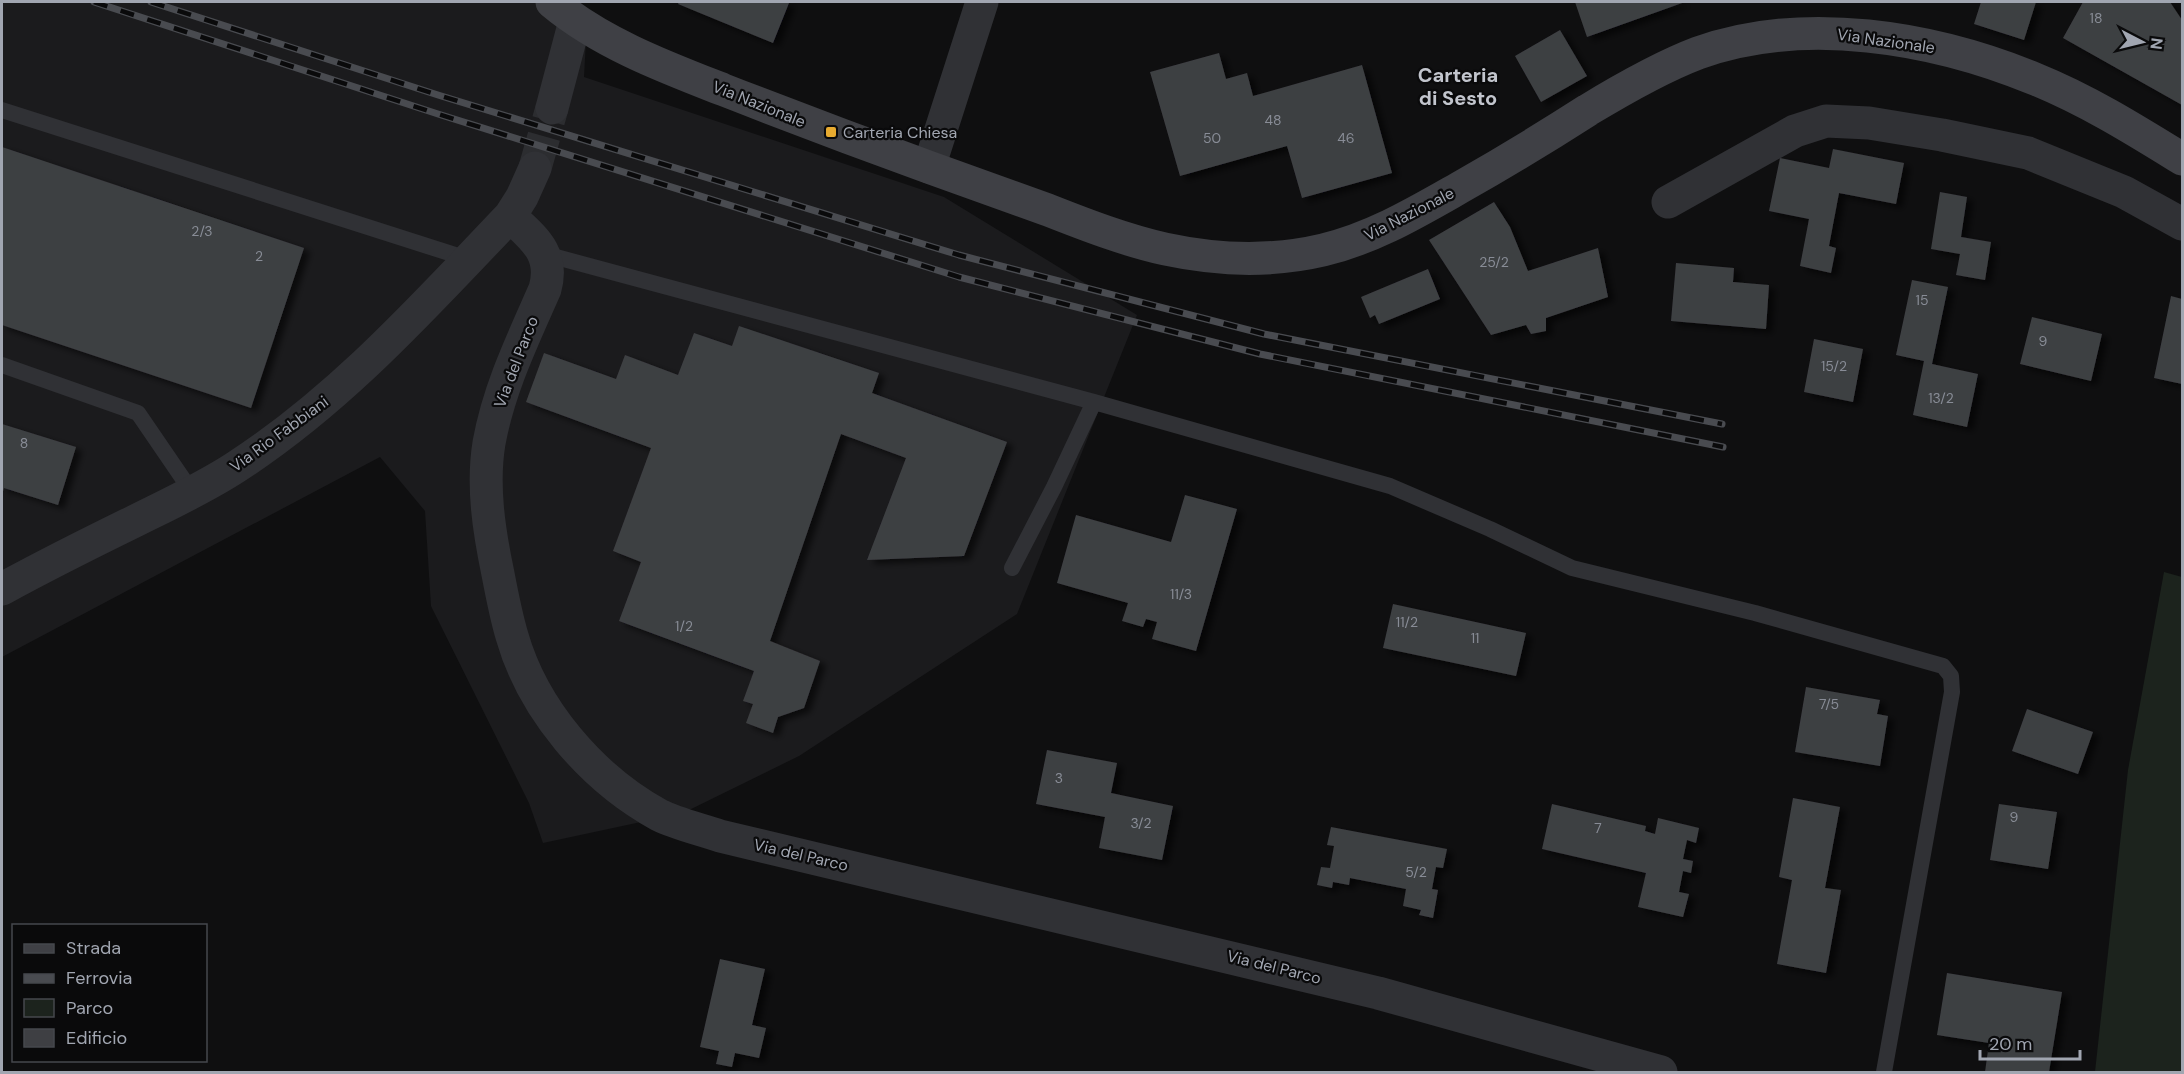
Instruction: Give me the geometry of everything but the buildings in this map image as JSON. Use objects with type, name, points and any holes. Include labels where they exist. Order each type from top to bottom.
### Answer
[{"type":"main road","name":"Via Nazionale","points":[[564,11],[672,70],[831,132],[1113,235],[1167,249],[1223,257],[1271,258],[1319,251],[1361,239],[1402,221],[1526,149],[1620,90],[1699,53],[1761,37],[1822,33],[1875,36],[1954,52],[1992,63],[2036,79],[2079,99],[2182,159]]},
{"type":"street","points":[[929,167],[982,2]]},
{"type":"street","points":[[552,108],[564,11]]},
{"type":"street","points":[[1668,202],[1795,131],[1826,121],[1869,123],[2028,153],[2124,192],[2182,224]]},
{"type":"street","points":[[535,168],[522,197],[510,216],[532,237],[545,254]]},
{"type":"street","name":"Via Rio Fabbiani","points":[[2,588],[192,492],[236,467],[271,442],[341,387],[405,326],[510,216]]},
{"type":"street","name":"Via del Parco","points":[[545,254],[549,272],[545,289],[508,375],[492,429],[486,475],[488,513],[503,601],[523,668],[540,699],[568,738],[596,768],[628,795],[661,816],[720,836],[1366,990],[1660,1072]]},
{"type":"lane","points":[[2,110],[468,259]]},
{"type":"lane","points":[[545,254],[1094,402],[1390,486],[1490,529],[1572,568],[1755,613],[1942,666],[1951,676],[1952,692],[1884,1072]]},
{"type":"lane","points":[[2,365],[138,413],[192,492]]},
{"type":"lane","points":[[1012,568],[1094,402]]},
{"type":"shaded area","points":[[2,2],[567,2],[587,22],[584,77],[944,197],[1137,315],[1017,614],[799,756],[683,813],[543,843],[529,803],[431,606],[425,511],[380,457],[2,657]]},
{"type":"green space","points":[[2164,572],[2182,577],[2182,1072],[2095,1072],[2128,770]]},
{"type":"tunnel","points":[[535,168],[552,108]]},
{"type":"railway","points":[[94,2],[438,114],[959,277],[1260,354],[1723,447]]},
{"type":"railway","points":[[151,2],[438,95],[959,255],[1264,334],[1722,424]]},
{"type":"place","name":"Carteria Chiesa","points":[[831,132]]},
{"type":"district","name":"Carteria di Sesto","points":[[1458,86]]}]
